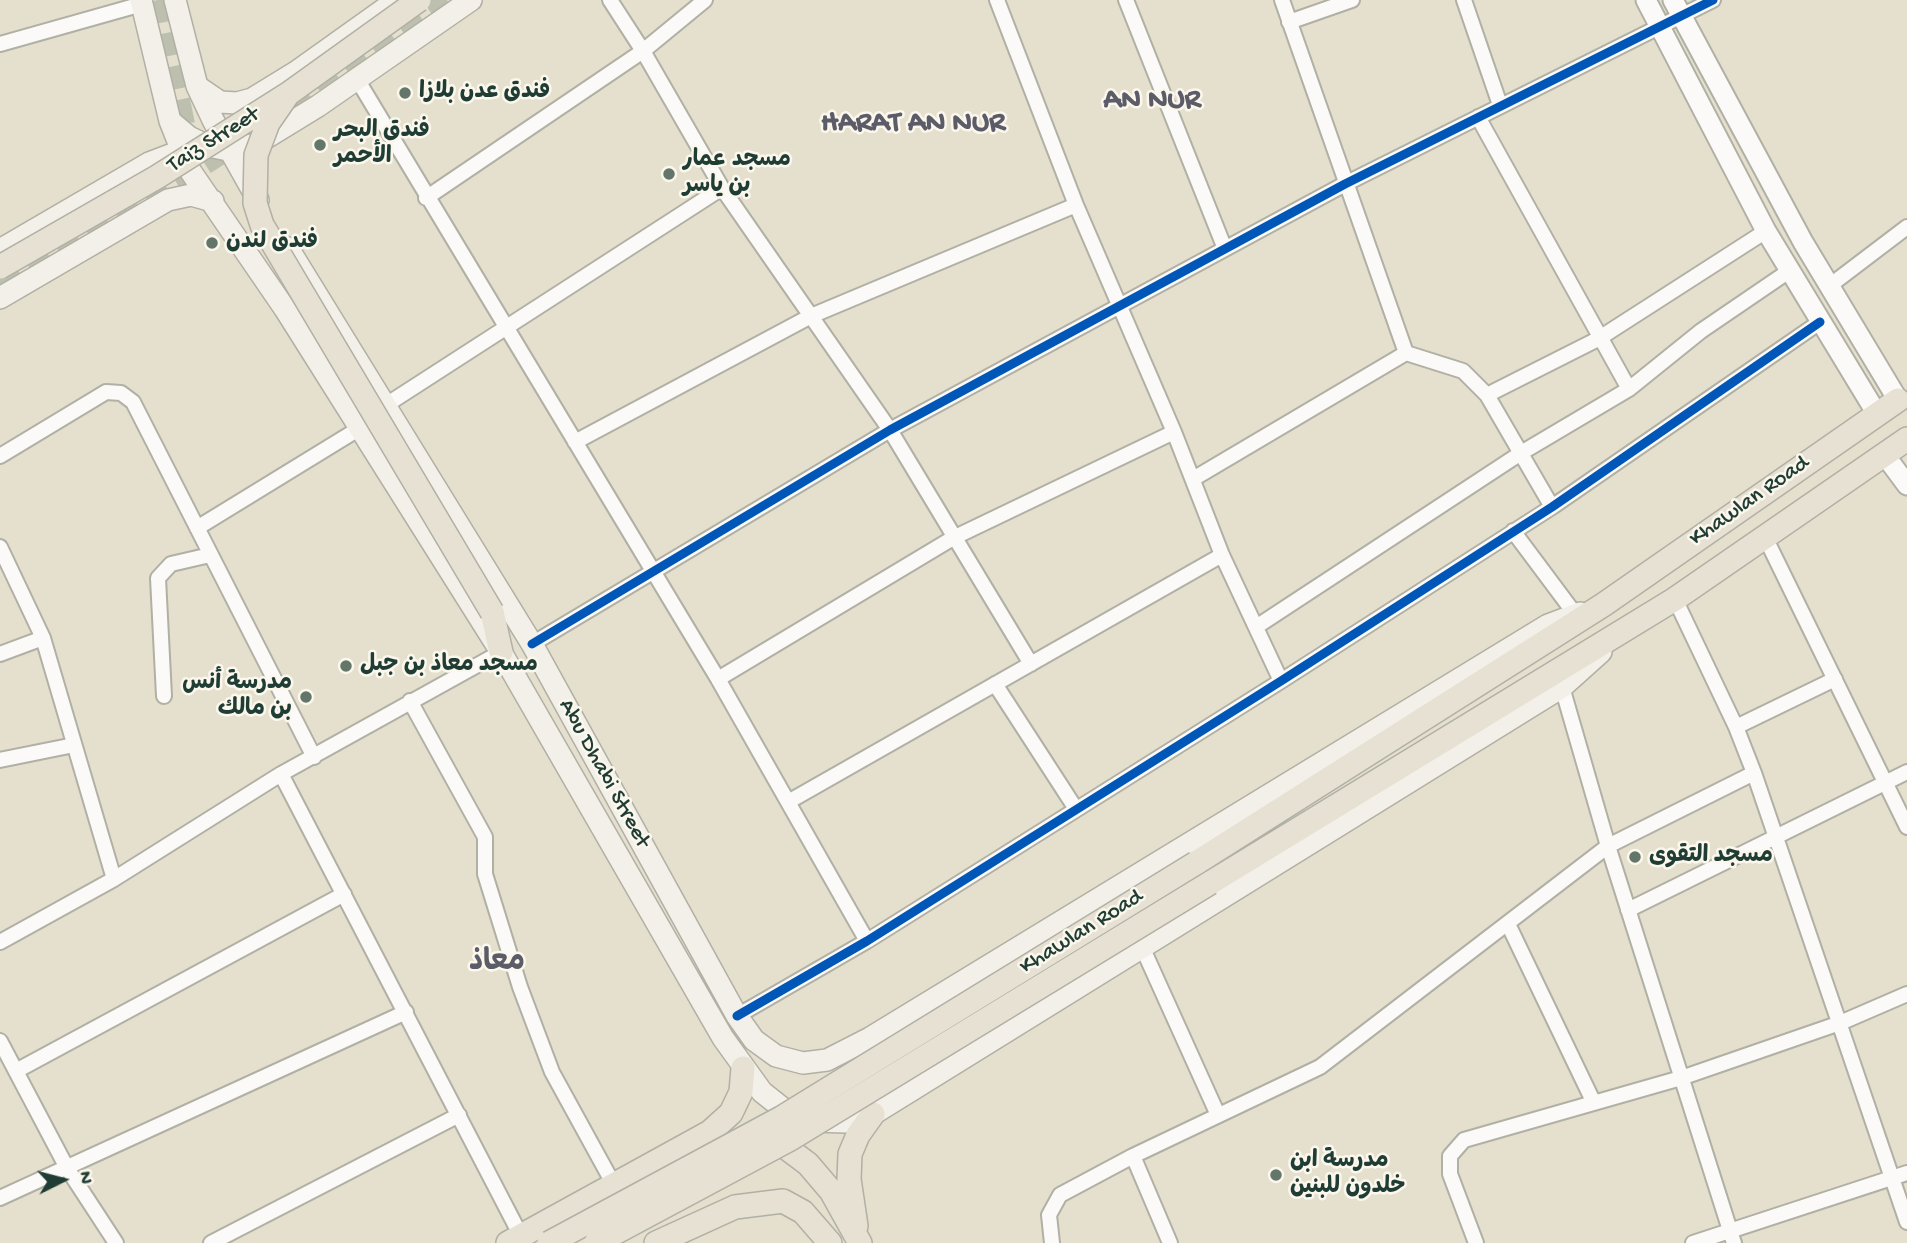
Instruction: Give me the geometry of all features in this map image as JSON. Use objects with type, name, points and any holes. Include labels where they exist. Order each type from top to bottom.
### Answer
[{"type":"main road","points":[[197,86],[220,103],[237,103],[271,89],[397,0]]},
{"type":"main road","name":"Taiz Street","points":[[0,267],[157,177],[288,94],[419,0]]},
{"type":"main road","points":[[170,121],[198,142],[228,150],[256,144],[318,106],[471,0]]},
{"type":"main road","points":[[141,2],[164,97],[160,131],[149,163]]},
{"type":"main road","points":[[148,28],[157,35],[168,35],[176,27],[177,9]]},
{"type":"main road","name":"Abu Dhabi Street","points":[[177,9],[197,86],[228,150],[532,644],[737,1016],[754,1040],[776,1056],[803,1063],[827,1060]]},
{"type":"main road","points":[[296,72],[288,83],[288,96],[303,108],[318,106]]},
{"type":"main road","points":[[288,94],[268,122],[256,155],[255,203],[262,225],[492,612],[501,652]]},
{"type":"main road","name":"Abu Dhabi Street","points":[[164,97],[180,153],[285,309],[501,652],[701,1000],[743,1068]]},
{"type":"main road","points":[[265,210],[263,167],[269,147],[280,131]]},
{"type":"main road","points":[[0,250],[149,163],[180,153],[212,156],[241,172]]},
{"type":"main road","points":[[0,298],[167,200],[191,195],[213,201]]},
{"type":"main road","points":[[60,215],[74,212],[86,219],[89,239],[80,250]]},
{"type":"main road","points":[[285,309],[284,291],[292,283],[304,282],[313,288]]},
{"type":"main road","name":"Khawlan Road","points":[[549,1243],[781,1118],[1196,863],[1604,605],[1902,397]]},
{"type":"main road","name":"Khawlan Road","points":[[596,1243],[792,1138],[1620,634],[1766,539],[1907,439]]},
{"type":"main road","name":"Khawlan Road","points":[[827,1060],[870,1038],[1548,625],[1604,605]]},
{"type":"main road","name":"Khawlan Road","points":[[743,1068],[762,1093],[786,1111],[814,1121],[845,1122],[873,1114],[1562,687],[1620,634]]},
{"type":"main road","points":[[701,1000],[708,1003],[719,995],[720,988]]},
{"type":"main road","points":[[870,1038],[902,1096]]},
{"type":"main road","points":[[514,1239],[710,1132],[731,1113],[741,1091],[743,1068]]},
{"type":"main road","points":[[859,1241],[849,1179],[850,1154],[858,1135],[873,1114]]},
{"type":"main road","points":[[710,1132],[742,1130],[776,1140],[808,1164],[831,1191],[859,1241]]},
{"type":"main road","points":[[648,1166],[670,1238],[710,1216],[760,1202],[783,1202],[803,1212],[830,1243]]},
{"type":"street","points":[[610,0],[643,51],[722,188],[890,430],[1031,664]]},
{"type":"street","points":[[426,198],[643,51],[705,0]]},
{"type":"street","points":[[998,0],[1076,205],[1194,479],[1222,555],[1281,681]]},
{"type":"street","points":[[1126,0],[1225,249]]},
{"type":"street","points":[[1282,0],[1406,353]]},
{"type":"street","points":[[1289,22],[1352,0]]},
{"type":"street","points":[[1464,0],[1500,105]]},
{"type":"street","points":[[1646,0],[1766,231],[1877,414]]},
{"type":"street","points":[[532,644],[890,430],[1345,184],[1657,25],[1677,8],[1713,0]]},
{"type":"street","points":[[0,44],[141,2]]},
{"type":"street","points":[[1677,8],[1829,287],[1902,397]]},
{"type":"street","points":[[357,79],[426,198],[718,679],[867,941]]},
{"type":"street","points":[[1478,117],[1598,339],[1629,389]]},
{"type":"street","points":[[386,405],[722,188]]},
{"type":"street","points":[[575,442],[811,316],[1076,205]]},
{"type":"street","points":[[1829,287],[1907,227]]},
{"type":"street","points":[[1487,396],[1598,339],[1766,231]]},
{"type":"street","points":[[1256,627],[1521,453],[1629,389],[1701,331],[1789,271]]},
{"type":"street","points":[[737,1016],[867,941],[1281,681],[1552,506],[1819,322]]},
{"type":"street","points":[[1194,479],[1406,353],[1463,371],[1487,396],[1552,506]]},
{"type":"street","points":[[0,456],[106,392],[121,393],[133,402],[314,757]]},
{"type":"street","points":[[197,528],[360,428]]},
{"type":"street","points":[[718,679],[953,538],[1174,432]]},
{"type":"street","points":[[1884,454],[1907,485]]},
{"type":"street","points":[[1513,531],[1575,614]]},
{"type":"street","points":[[1766,539],[1907,827]]},
{"type":"street","points":[[0,547],[43,638],[114,879]]},
{"type":"street","points":[[164,696],[158,578],[171,564],[210,555]]},
{"type":"street","points":[[788,802],[1222,555]]},
{"type":"street","points":[[1675,599],[1736,727],[1754,773],[1907,1222]]},
{"type":"street","points":[[0,654],[43,638]]},
{"type":"street","points":[[0,942],[114,879],[282,774],[501,652]]},
{"type":"street","points":[[1736,727],[1835,679]]},
{"type":"street","points":[[995,684],[1076,809]]},
{"type":"street","points":[[1562,687],[1608,846],[1732,1238]]},
{"type":"street","points":[[410,701],[485,837],[485,874],[520,987],[552,1072],[614,1185]]},
{"type":"street","points":[[0,760],[74,745]]},
{"type":"street","points":[[1628,910],[1907,772]]},
{"type":"street","points":[[1052,1243],[1049,1215],[1060,1195],[1133,1156],[1320,1067],[1608,846],[1754,773]]},
{"type":"street","points":[[282,774],[459,1115],[514,1239]]},
{"type":"street","points":[[16,1071],[344,894]]},
{"type":"street","points":[[1508,924],[1593,1101]]},
{"type":"street","points":[[1143,949],[1218,1115]]},
{"type":"street","points":[[1476,1243],[1450,1174],[1450,1156],[1464,1140],[1681,1078],[1840,1023],[1907,994]]},
{"type":"street","points":[[0,1198],[406,1012]]},
{"type":"street","points":[[0,1041],[67,1168],[116,1243]]},
{"type":"street","points":[[211,1243],[459,1115]]},
{"type":"street","points":[[1133,1156],[1170,1243]]},
{"type":"street","points":[[1693,1243],[1732,1238],[1907,1173]]},
{"type":"tunnel","points":[[158,0],[183,122],[183,146]]},
{"type":"tunnel","points":[[0,285],[163,190],[297,104],[447,0]]},
{"type":"cycle path","points":[[532,644],[890,430],[1345,184],[1713,0]]},
{"type":"cycle path","points":[[737,1016],[867,941],[1281,681],[1552,507],[1820,322]]},
{"type":"place","name":"فندق عدن بلازا","points":[[405,93]]},
{"type":"place","name":"فندق البحر الأحمر","points":[[320,145]]},
{"type":"place","name":"مسجد عمار بن ياسر","points":[[669,174]]},
{"type":"place","name":"فندق لندن","points":[[212,243]]},
{"type":"place","name":"مسجد معاذ بن جبل","points":[[346,666]]},
{"type":"place","name":"مدرسة أنس بن مالك","points":[[306,697]]},
{"type":"place","name":"مسجد التقوى","points":[[1635,857]]},
{"type":"place","name":"مدرسة ابن خلدون للبنين","points":[[1276,1175]]},
{"type":"district","name":"AN NUR","points":[[1152,102]]},
{"type":"district","name":"HARAT AN NUR","points":[[913,125]]},
{"type":"district","name":"معاذ","points":[[497,964]]}]
